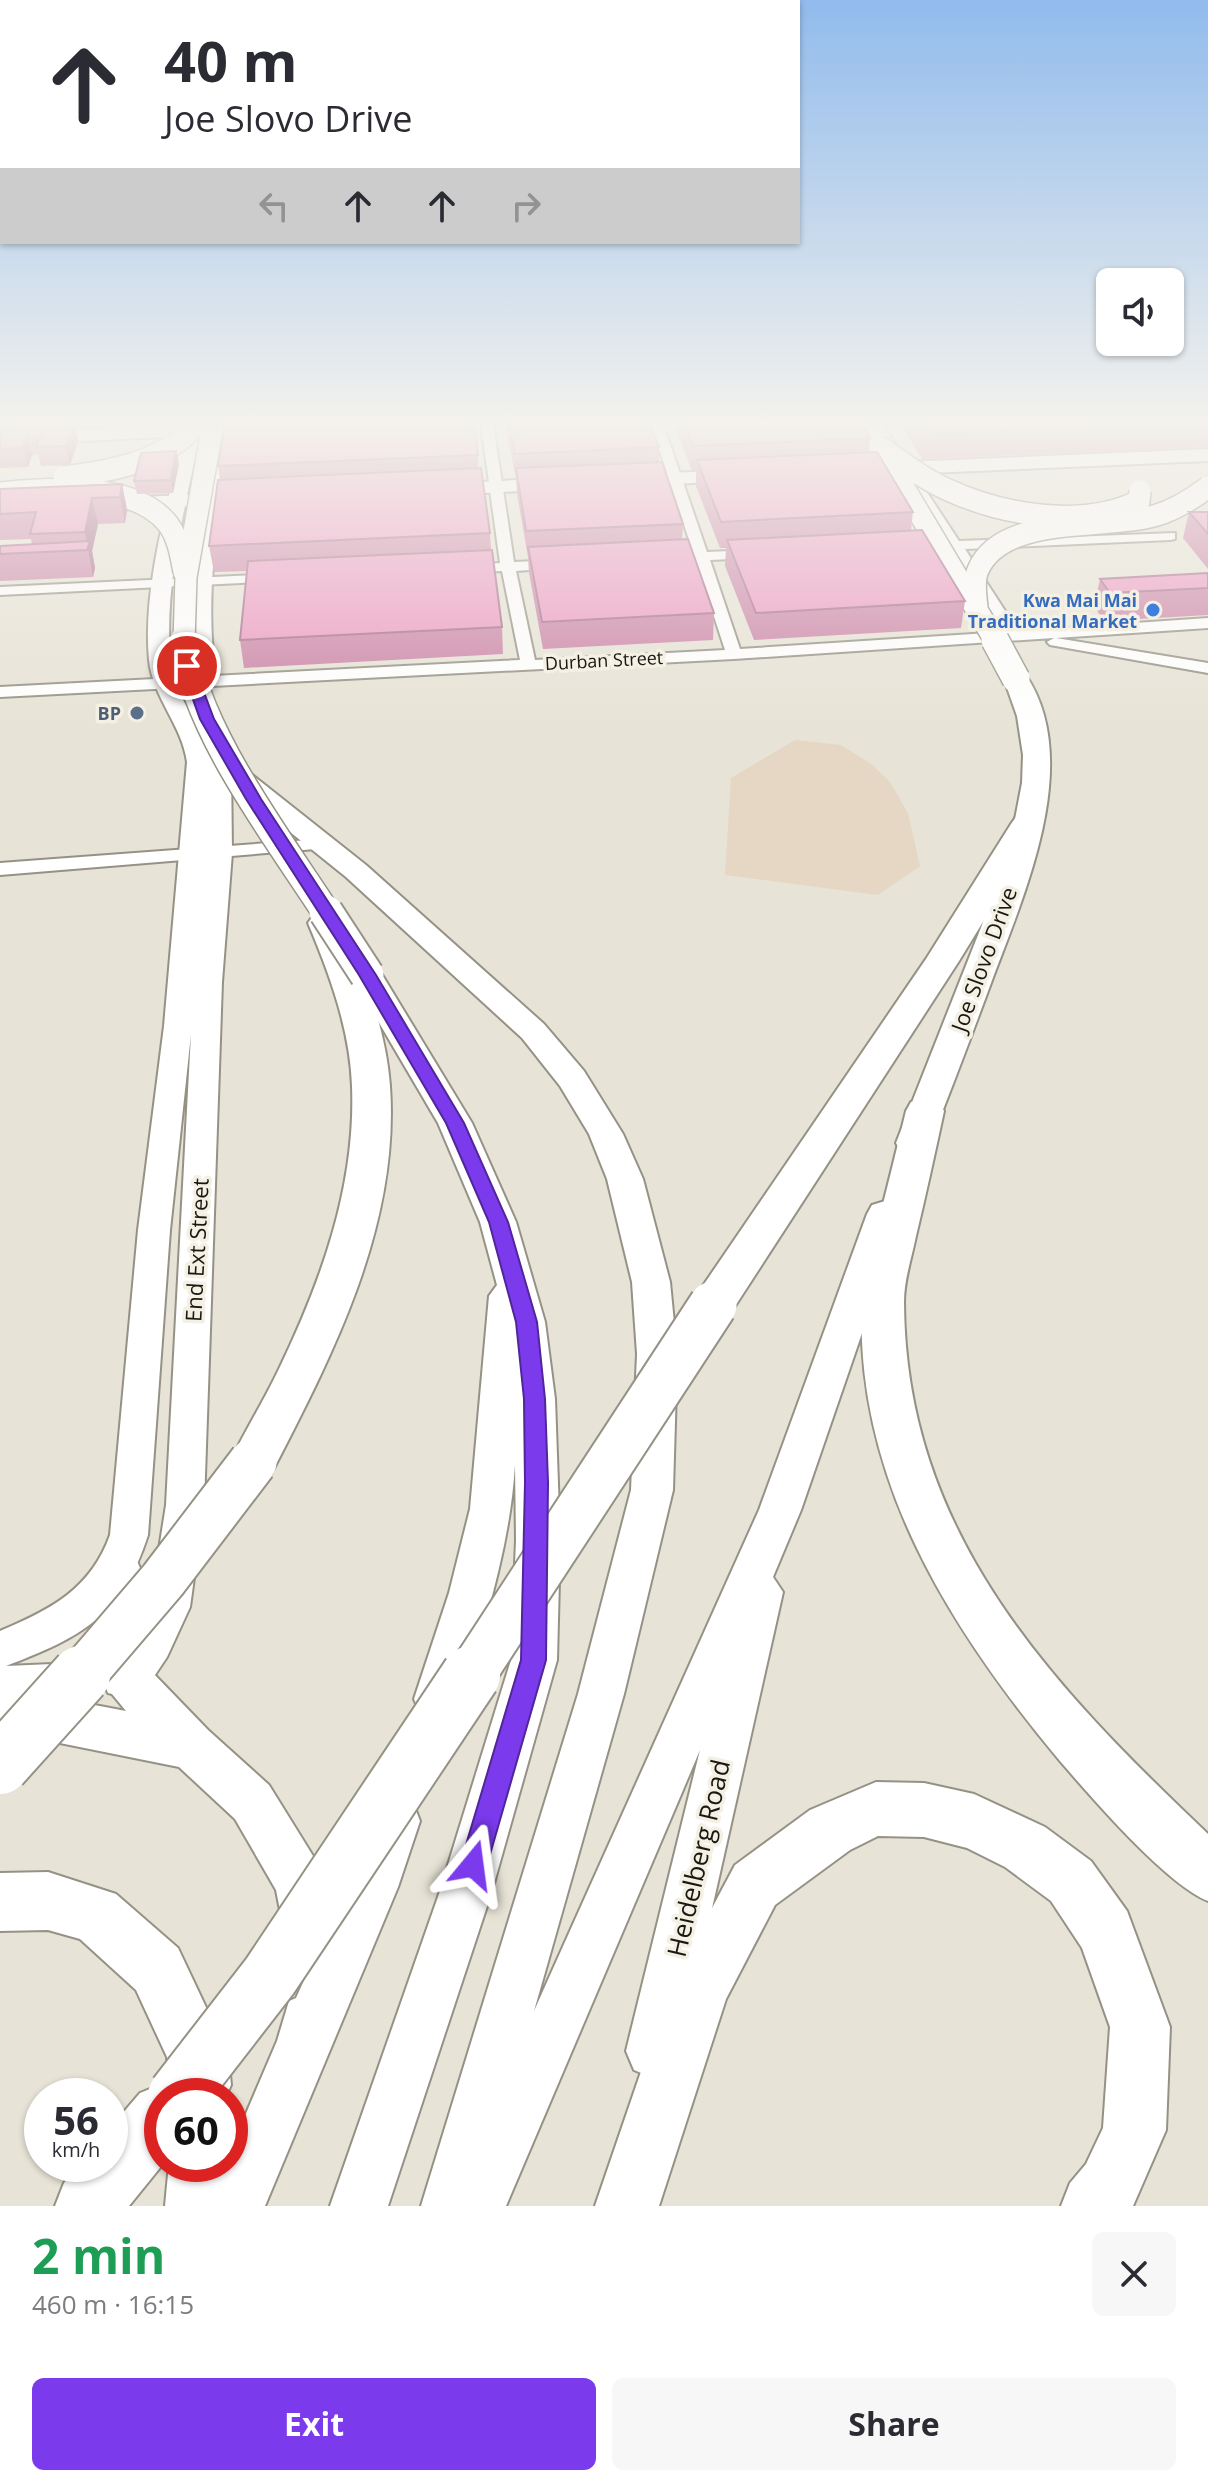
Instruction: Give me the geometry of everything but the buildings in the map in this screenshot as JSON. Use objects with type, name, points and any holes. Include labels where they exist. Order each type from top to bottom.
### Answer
[{"type":"highway","points":[[191,2078],[270,1976],[485,1655],[950,949],[1027,824]]},
{"type":"highway","points":[[0,1765],[100,1657],[179,1563],[253,1462],[301,1374],[337,1286],[361,1197],[371,1086],[362,993],[342,962],[321,859]]},
{"type":"highway","points":[[925,1111],[883,1299],[886,1383],[894,1429],[916,1495],[945,1560],[995,1637],[1054,1714],[1133,1802],[1208,1873]]},
{"type":"highway","points":[[627,2206],[700,1987],[755,1885],[830,1830],[876,1809],[924,1810],[974,1822],[1025,1847],[1071,1881],[1106,1932],[1140,2027],[1134,2130],[1109,2187],[1093,2206]]},
{"type":"highway","points":[[0,1902],[48,1901],[96,1914],[157,1969],[197,2054],[199,2078]]},
{"type":"highway","points":[[87,2206],[144,2137]]},
{"type":"highway","points":[[197,2206],[199,2182]]},
{"type":"main road","points":[[169,527],[176,538],[184,583],[187,666],[207,719],[254,799],[321,859],[533,1031],[572,1079],[606,1134],[625,1179],[651,1282],[657,1354],[652,1490],[597,1709],[450,2206]]},
{"type":"main road","points":[[184,583],[194,527]]},
{"type":"main road","name":"Joe Slovo Drive","points":[[780,1510],[876,1237],[1005,904],[1035,785],[1036,753],[1027,704],[977,607],[931,527]]},
{"type":"main road","points":[[977,607],[978,569],[984,558],[1002,543],[1048,528],[1064,527]]},
{"type":"main road","points":[[219,762],[321,859]]},
{"type":"main road","points":[[359,2206],[465,1894],[534,1660],[538,1540],[535,1399],[526,1322],[498,1222],[455,1123],[362,993]]},
{"type":"main road","points":[[236,2206],[372,1887],[471,1593],[491,1509],[510,1265]]},
{"type":"main road","points":[[477,2206],[780,1510]]},
{"type":"main road","name":"Heidelberg Road","points":[[617,2206],[780,1510]]},
{"type":"main road","points":[[118,1568],[128,1679],[191,1746],[252,1802],[300,1882],[316,1971],[304,2042]]},
{"type":"main road","points":[[0,1709],[191,1746]]},
{"type":"street","points":[[181,527],[184,583]]},
{"type":"street","points":[[164,684],[159,635],[184,583],[204,527]]},
{"type":"street","points":[[503,527],[528,663]]},
{"type":"street","points":[[691,527],[734,654]]},
{"type":"street","points":[[942,527],[1014,636],[1208,668]]},
{"type":"street","points":[[906,547],[1170,536]]},
{"type":"street","points":[[642,559],[764,553]]},
{"type":"street","points":[[446,570],[567,564]]},
{"type":"street","points":[[0,591],[293,577]]},
{"type":"street","name":"End Ext Street","points":[[0,1650],[54,1627],[82,1609],[118,1568],[129,1535],[154,1230],[178,1026],[219,762],[198,641],[184,583]]},
{"type":"street","name":"Durban Street","points":[[0,692],[734,654],[1208,624]]},
{"type":"street","name":"Durban Street","points":[[1127,654],[1208,624]]},
{"type":"street","name":"End Ext Street","points":[[128,1679],[153,1644],[170,1607],[185,1505],[208,982],[206,857],[198,746],[164,684]]},
{"type":"street","points":[[0,869],[206,857],[321,859]]},
{"type":"street","points":[[0,1686],[128,1679]]},
{"type":"shaded area","points":[[795,740],[841,745],[871,764],[890,782],[908,813],[920,866],[878,895],[725,875],[731,778]]},
{"type":"place","name":"Kwa Mai Mai Traditional Market","points":[[1153,610]]},
{"type":"place","name":"BP","points":[[137,713]]},
{"type":"route","points":[[187,666],[207,719],[254,799],[367,975],[455,1123],[498,1222],[526,1322],[535,1399],[537,1483],[534,1660],[473,1865]]}]
